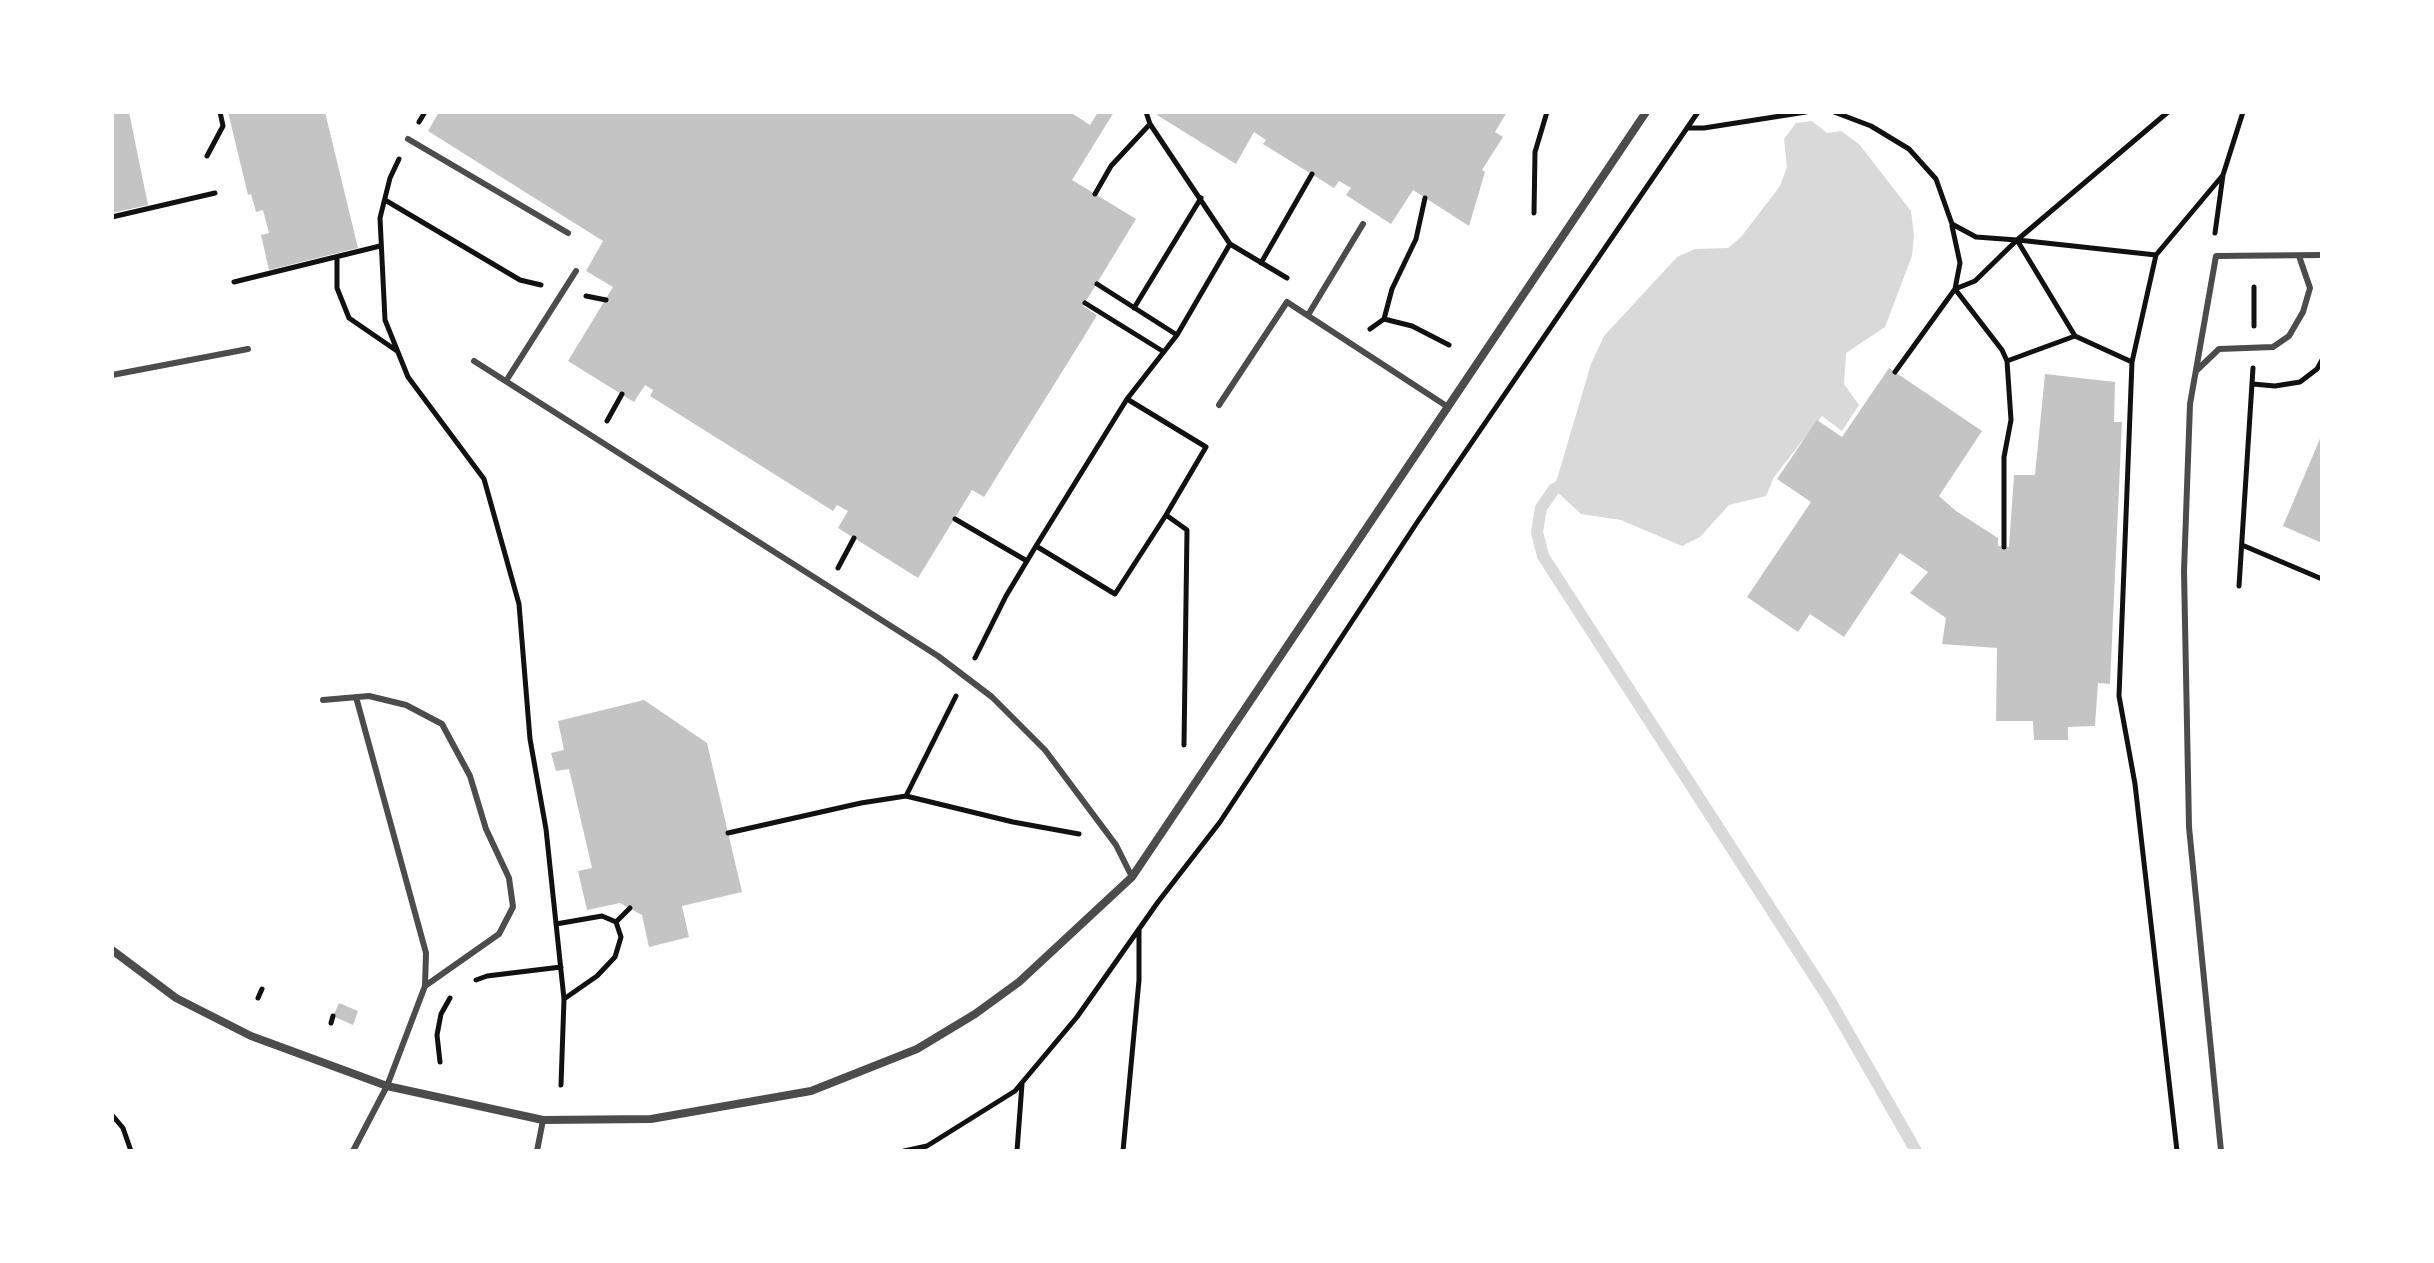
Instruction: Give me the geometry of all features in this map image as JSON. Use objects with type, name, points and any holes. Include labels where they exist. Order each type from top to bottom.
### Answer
[{"type":"street","points":[[112,950],[176,998],[251,1036],[387,1086],[543,1120],[651,1119],[811,1091],[917,1049],[975,1014],[1019,982],[1132,877],[1646,112]]},
{"type":"lane","points":[[408,139],[568,233]]},
{"type":"lane","points":[[1308,315],[1363,224]]},
{"type":"lane","points":[[2221,1151],[2189,827],[2184,571],[2190,404],[2216,256],[2322,255]]},
{"type":"lane","points":[[2196,371],[2219,349],[2273,347],[2289,336],[2303,312],[2310,288],[2299,256]]},
{"type":"lane","points":[[506,381],[576,271]]},
{"type":"lane","points":[[1219,405],[1287,302],[1449,408]]},
{"type":"lane","points":[[112,375],[248,349]]},
{"type":"lane","points":[[474,361],[938,656],[1017,720],[1045,750],[1116,845],[1132,877]]},
{"type":"lane","points":[[323,700],[369,696],[406,705],[442,724],[470,776],[486,829],[509,878],[513,907],[499,934],[425,986]]},
{"type":"lane","points":[[353,1151],[387,1086],[425,986],[426,953],[356,697]]},
{"type":"lane","points":[[537,1151],[543,1120]]},
{"type":"path","points":[[207,156],[223,126],[220,112]]},
{"type":"path","points":[[425,112],[390,178],[380,218],[385,320],[408,377],[484,479],[519,604],[530,739],[546,829],[564,999],[561,1085]]},
{"type":"path","points":[[906,796],[1006,596],[1127,399],[1177,335],[1230,244],[1150,124],[1146,112]]},
{"type":"path","points":[[1534,213],[1535,152],[1547,112]]},
{"type":"path","points":[[904,1151],[928,1149],[1015,1091],[1077,1017],[1220,822],[1418,521],[1698,112]]},
{"type":"path","points":[[1688,128],[1806,112]]},
{"type":"path","points":[[1834,112],[1871,126],[1909,149],[1936,179],[1952,224],[1960,263],[1955,289],[1895,372]]},
{"type":"path","points":[[1955,289],[1975,281],[2017,240],[2168,112]]},
{"type":"path","points":[[2215,233],[2223,175],[2243,112]]},
{"type":"path","points":[[1095,194],[1111,166],[1150,124]]},
{"type":"path","points":[[1261,263],[1312,174]]},
{"type":"path","points":[[2177,1151],[2135,784],[2119,696],[2132,362],[2156,255],[2223,175]]},
{"type":"path","points":[[112,217],[215,193]]},
{"type":"path","points":[[1134,308],[1201,198]]},
{"type":"path","points":[[1384,319],[1392,289],[1416,239],[1425,198]]},
{"type":"path","points":[[385,200],[520,280]]},
{"type":"path","points":[[1952,224],[1976,237],[2156,255]]},
{"type":"path","points":[[2017,240],[2075,336],[2132,362]]},
{"type":"path","points":[[234,282],[380,246]]},
{"type":"path","points":[[337,257],[337,288],[349,318],[398,352]]},
{"type":"path","points":[[1097,284],[1177,335]]},
{"type":"path","points":[[2254,287],[2254,328]]},
{"type":"path","points":[[1955,289],[2007,361],[2011,420],[2004,457],[2004,547]]},
{"type":"path","points":[[1085,303],[1164,352]]},
{"type":"path","points":[[2007,361],[2075,336]]},
{"type":"path","points":[[2253,384],[2275,386],[2300,382],[2317,369],[2322,360]]},
{"type":"path","points":[[2239,586],[2254,363]]},
{"type":"path","points":[[1036,546],[1115,594],[1166,515],[1206,447],[1127,399]]},
{"type":"path","points":[[1166,515],[1187,530],[1184,745]]},
{"type":"path","points":[[955,519],[1027,561]]},
{"type":"path","points":[[828,587],[854,538]]},
{"type":"path","points":[[2242,545],[2322,579]]},
{"type":"path","points":[[728,833],[906,796],[1013,822],[1072,831],[1116,845]]},
{"type":"path","points":[[616,922],[630,908]]},
{"type":"path","points":[[556,924],[602,916],[616,922],[621,937],[615,957],[597,976],[564,999]]},
{"type":"path","points":[[1123,1151],[1138,993],[1139,929]]},
{"type":"path","points":[[467,983],[487,976],[561,967]]},
{"type":"path","points":[[440,1062],[437,1035],[441,1014],[457,987]]},
{"type":"path","points":[[258,998],[262,989]]},
{"type":"path","points":[[1017,1151],[1022,1082]]},
{"type":"path","points":[[112,1115],[123,1128],[131,1151]]},
{"type":"shaded area","points":[[1812,121],[1827,133],[1841,131],[1859,144],[1911,211],[1914,236],[1912,256],[1885,327],[1846,353],[1844,384],[1859,405],[1842,431],[1822,416],[1774,477],[1766,496],[1729,505],[1700,537],[1682,546],[1621,520],[1581,514],[1554,489],[1591,364],[1604,336],[1677,257],[1695,249],[1728,248],[1741,237],[1780,186],[1787,167],[1784,139],[1796,123]]},
{"type":"building","points":[[112,112],[129,112],[148,205],[112,213]]},
{"type":"building","points":[[228,112],[325,112],[358,248],[269,270],[261,235],[269,233],[263,210],[256,212],[251,194],[248,195]]},
{"type":"building","points":[[439,112],[1070,112],[1090,125],[1098,112],[1114,112],[1072,180],[1136,219],[1083,306],[1097,315],[1085,335],[984,497],[972,490],[918,578],[838,528],[848,511],[837,505],[833,511],[650,396],[653,390],[645,385],[634,402],[568,361],[613,287],[586,271],[603,241],[428,131]]},
{"type":"building","points":[[1159,112],[1507,112],[1495,132],[1503,137],[1482,170],[1485,172],[1469,226],[1413,190],[1391,224],[1346,195],[1351,188],[1339,181],[1334,188],[1263,144],[1266,140],[1254,132],[1236,164],[1157,115]]},
{"type":"building","points":[[1889,368],[1982,431],[1939,496],[1998,538],[1998,546],[2009,547],[2014,475],[2035,475],[2045,374],[2115,382],[2114,422],[2122,422],[2110,684],[2098,683],[2095,726],[2068,727],[2068,740],[2034,740],[2033,721],[1996,721],[1997,648],[1942,644],[1946,618],[1910,593],[1928,572],[1900,553],[1844,637],[1810,614],[1798,632],[1747,597],[1811,502],[1777,479],[1817,420],[1842,437]]},
{"type":"building","points":[[2322,434],[2322,543],[2283,526]]},
{"type":"building","points":[[644,700],[707,743],[742,892],[682,906],[689,937],[649,947],[642,915],[620,903],[587,910],[578,871],[592,868],[569,769],[556,771],[551,753],[564,750],[558,721]]},
{"type":"building","points":[[339,1003],[358,1011],[353,1025],[333,1016]]},
{"type":"waterway","points":[[1566,483],[1554,489],[1541,508],[1537,532],[1543,556],[1829,999],[1916,1151]]}]
